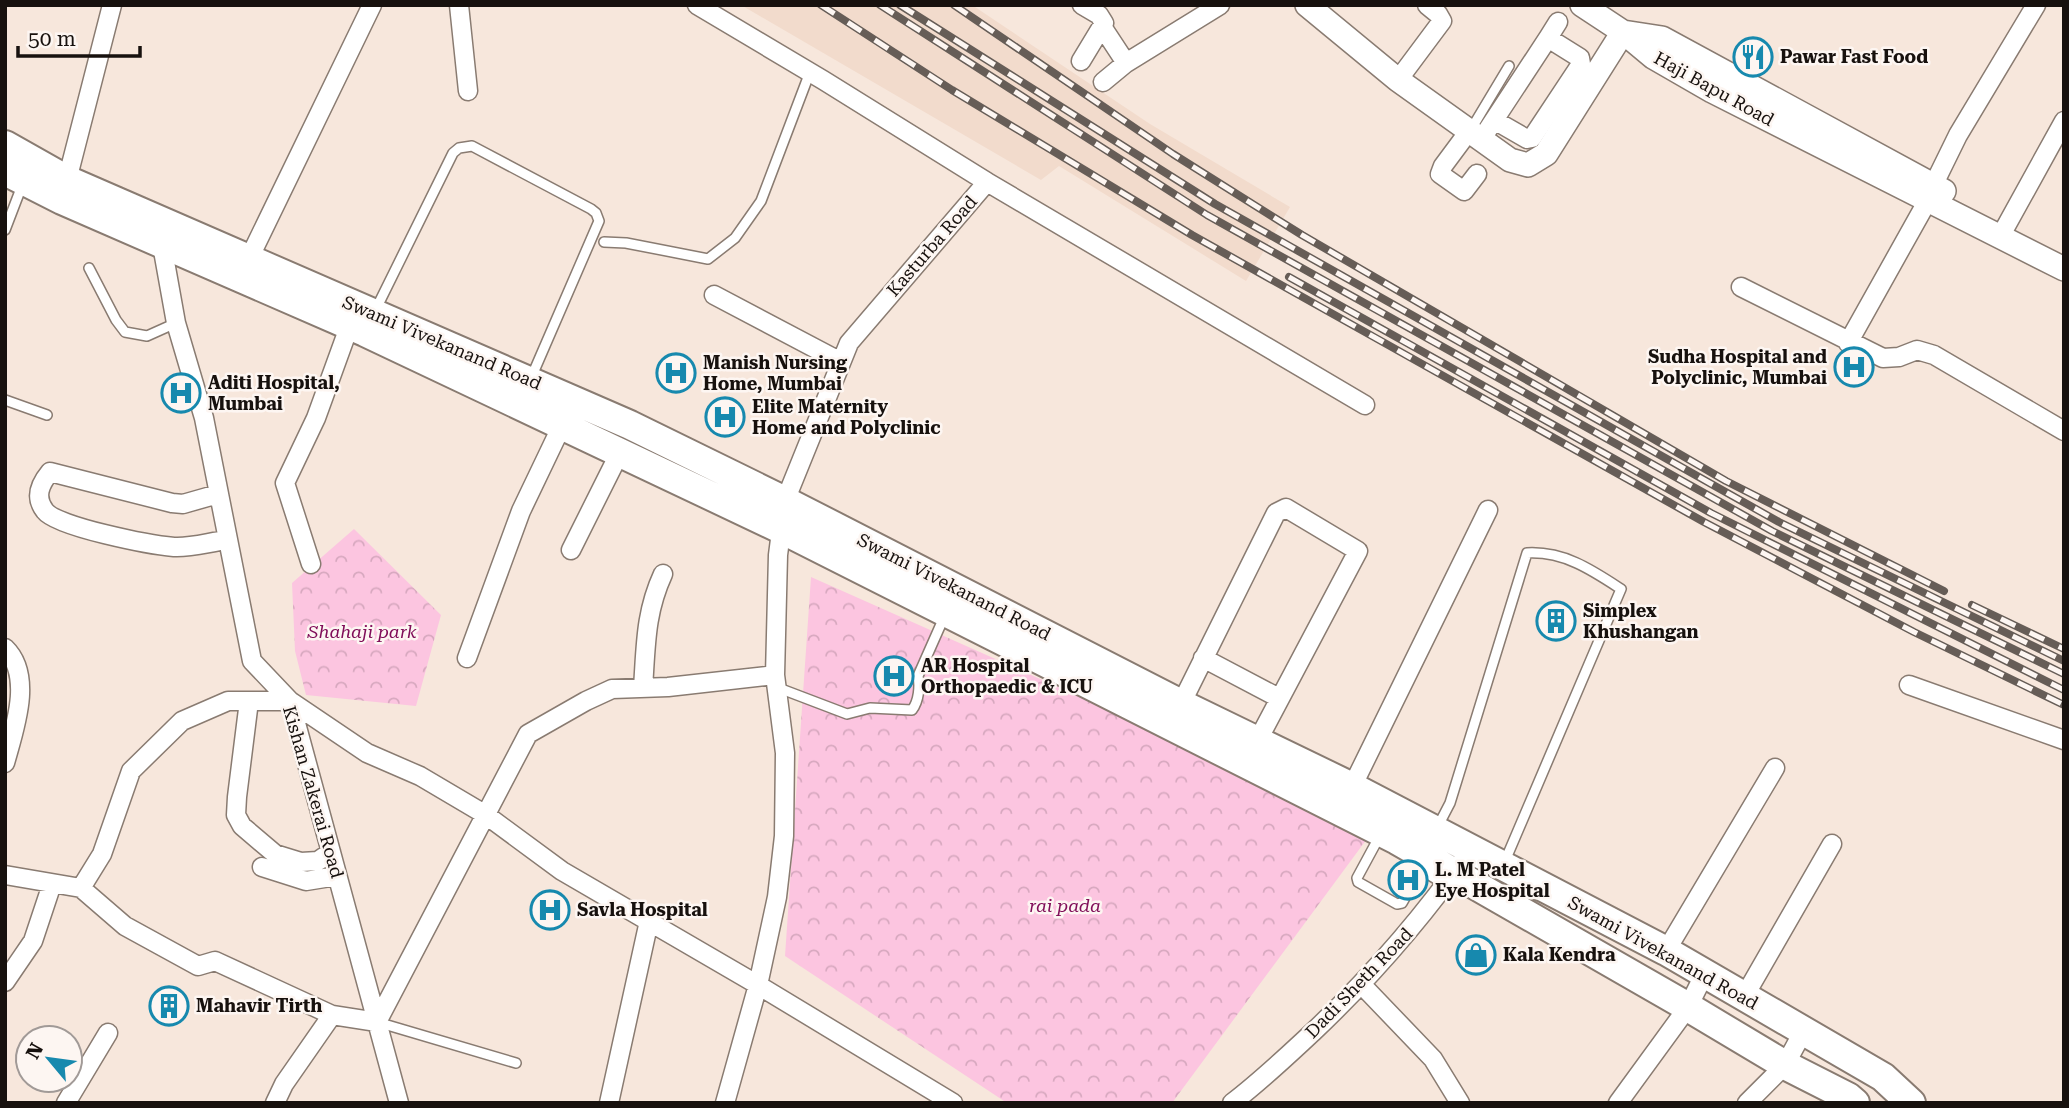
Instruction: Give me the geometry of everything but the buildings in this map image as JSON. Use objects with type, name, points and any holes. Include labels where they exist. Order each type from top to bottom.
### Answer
[{"type":"main road","name":"Swami Vivekanand Road","points":[[5,145],[64,190]]},
{"type":"main road","name":"Swami Vivekanand Road","points":[[15,176],[64,190],[568,412],[630,425],[785,500],[1181,704],[1352,787],[1666,951],[1882,1077],[1911,1103]]},
{"type":"main road","name":"Swami Vivekanand Road","points":[[568,412],[620,452],[781,529],[1388,838],[1451,878],[1688,1007],[1785,1065],[1856,1103]]},
{"type":"street","points":[[64,190],[113,5]]},
{"type":"street","points":[[244,269],[372,5]]},
{"type":"street","points":[[459,5],[468,91]]},
{"type":"street","name":"Kasturba Road","points":[[697,5],[987,182],[849,343],[785,500],[778,555],[775,681],[785,753],[784,836],[777,897],[758,985],[725,1103]]},
{"type":"street","points":[[1081,61],[1104,23],[1099,15],[1082,5]]},
{"type":"street","points":[[1103,82],[1126,62],[1220,5]]},
{"type":"street","points":[[1307,5],[1398,79],[1475,135],[1510,160],[1528,165],[1546,154],[1623,32]]},
{"type":"street","points":[[1398,79],[1442,21],[1427,5]]},
{"type":"street","points":[[1848,343],[1935,196],[1958,135],[2036,5]]},
{"type":"street","name":"Haji Bapu Road","points":[[1592,8],[1653,57],[1709,77],[2004,230],[2064,269]]},
{"type":"street","points":[[1103,28],[1126,62]]},
{"type":"street","points":[[1476,174],[1464,191],[1440,174],[1443,166],[1494,120],[1553,30],[1582,61],[1540,126],[1530,139],[1494,120]]},
{"type":"street","points":[[2004,230],[2064,121]]},
{"type":"street","points":[[987,182],[1365,405]]},
{"type":"street","name":"Haji Bapu Road","points":[[2004,230],[2064,251]]},
{"type":"street","name":"Kishan Zakerai Road","points":[[166,235],[176,323],[204,418],[213,496],[252,661],[290,701],[398,1103]]},
{"type":"street","points":[[1741,286],[1848,343],[1883,358],[1899,357],[1917,350],[1934,355],[2064,431]]},
{"type":"street","points":[[713,295],[841,362]]},
{"type":"street","points":[[311,565],[285,482],[361,320]]},
{"type":"street","points":[[467,658],[521,510],[568,412]]},
{"type":"street","points":[[571,550],[620,452]]},
{"type":"street","points":[[213,496],[183,504],[50,472],[41,482],[38,498],[46,512],[107,535],[175,547],[222,541]]},
{"type":"street","points":[[1181,704],[1276,513],[1286,508],[1358,551],[1258,740]]},
{"type":"street","points":[[1352,787],[1488,510]]},
{"type":"street","points":[[643,688],[645,629],[651,603],[663,573]]},
{"type":"street","points":[[5,648],[15,662],[21,689],[5,763]]},
{"type":"street","points":[[1203,657],[1279,698]]},
{"type":"street","points":[[5,875],[81,888],[125,926],[198,966],[215,961],[332,1016],[377,1022],[528,734],[586,701],[612,690],[775,681]]},
{"type":"street","points":[[1909,685],[2064,740]]},
{"type":"street","points":[[81,888],[102,854],[131,771],[182,721],[228,701],[290,701],[367,753],[420,776],[486,815],[562,871],[953,1103]]},
{"type":"street","points":[[249,701],[236,816],[242,826],[275,854],[302,862],[318,861],[331,852]]},
{"type":"street","points":[[1666,951],[1774,768]]},
{"type":"street","points":[[1744,997],[1832,844]]},
{"type":"street","name":"Dadi Sheth Road","points":[[1232,1103],[1260,1082],[1362,985],[1406,935],[1471,849]]},
{"type":"street","points":[[262,867],[306,881],[337,876]]},
{"type":"street","points":[[5,982],[33,941],[52,884]]},
{"type":"street","points":[[609,1103],[649,921]]},
{"type":"street","points":[[1618,1103],[1688,1007],[1704,975]]},
{"type":"street","points":[[1362,985],[1433,1059],[1460,1103]]},
{"type":"street","points":[[275,1103],[284,1084],[332,1016]]},
{"type":"street","points":[[1747,1103],[1785,1065],[1804,1030]]},
{"type":"street","points":[[66,1103],[108,1033]]},
{"type":"lane","points":[[1475,135],[1509,66]]},
{"type":"lane","points":[[604,242],[626,243],[708,258],[736,238],[761,201],[810,72]]},
{"type":"lane","points":[[361,320],[453,153],[459,148],[472,146],[591,209],[599,221],[524,393]]},
{"type":"lane","points":[[5,230],[15,176]]},
{"type":"lane","points":[[89,268],[125,332],[147,336],[176,323]]},
{"type":"lane","points":[[5,400],[47,415]]},
{"type":"lane","points":[[1436,831],[1450,803],[1528,553],[1543,552],[1582,564],[1621,589],[1503,866]]},
{"type":"lane","points":[[775,681],[847,714],[870,708],[912,710],[916,704],[920,682],[918,676],[946,614]]},
{"type":"lane","points":[[1381,837],[1388,838],[1423,859],[1421,870],[1402,902],[1397,904],[1358,882],[1357,878],[1381,837]]},
{"type":"lane","points":[[1421,870],[1451,878]]},
{"type":"lane","points":[[377,1022],[516,1063]]},
{"type":"shaded area","points":[[741,5],[972,5],[1150,124],[1290,207],[1246,281],[1059,166],[1041,180]]},
{"type":"green space","name":"Shahaji park","points":[[354,529],[441,615],[416,706],[306,695],[295,651],[292,583]]},
{"type":"green space","name":"rai pada","points":[[811,577],[1375,828],[1172,1103],[1007,1103],[785,956]]},
{"type":"railway","points":[[821,5],[952,90],[1192,235],[1704,522],[1914,632],[2064,705]]},
{"type":"railway","points":[[880,5],[1207,215],[1772,531],[2064,674]]},
{"type":"railway","points":[[900,5],[1215,204],[1722,490],[1779,522],[2064,661]]},
{"type":"railway","points":[[954,5],[1173,154],[1302,235],[1726,481],[1944,591]]},
{"type":"railway","points":[[1289,277],[1711,513],[2064,690]]},
{"type":"railway","points":[[1972,605],[2064,649]]},
{"type":"place","name":"Pawar Fast Food","points":[[1753,57]]},
{"type":"place","name":"Sudha Hospital and Polyclinic, Mumbai","points":[[1854,367]]},
{"type":"place","name":"Manish Nursing Home, Mumbai","points":[[676,373]]},
{"type":"place","name":"Aditi Hospital, Mumbai","points":[[181,393]]},
{"type":"place","name":"Elite Maternity Home and Polyclinic","points":[[725,417]]},
{"type":"place","name":"Simplex Khushangan","points":[[1556,621]]},
{"type":"place","name":"AR Hospital Orthopaedic & ICU","points":[[894,676]]},
{"type":"place","name":"L. M Patel Eye Hospital","points":[[1408,880]]},
{"type":"place","name":"Savla Hospital","points":[[550,910]]},
{"type":"place","name":"Kala Kendra","points":[[1476,955]]},
{"type":"place","name":"Mahavir Tirth","points":[[169,1006]]}]
